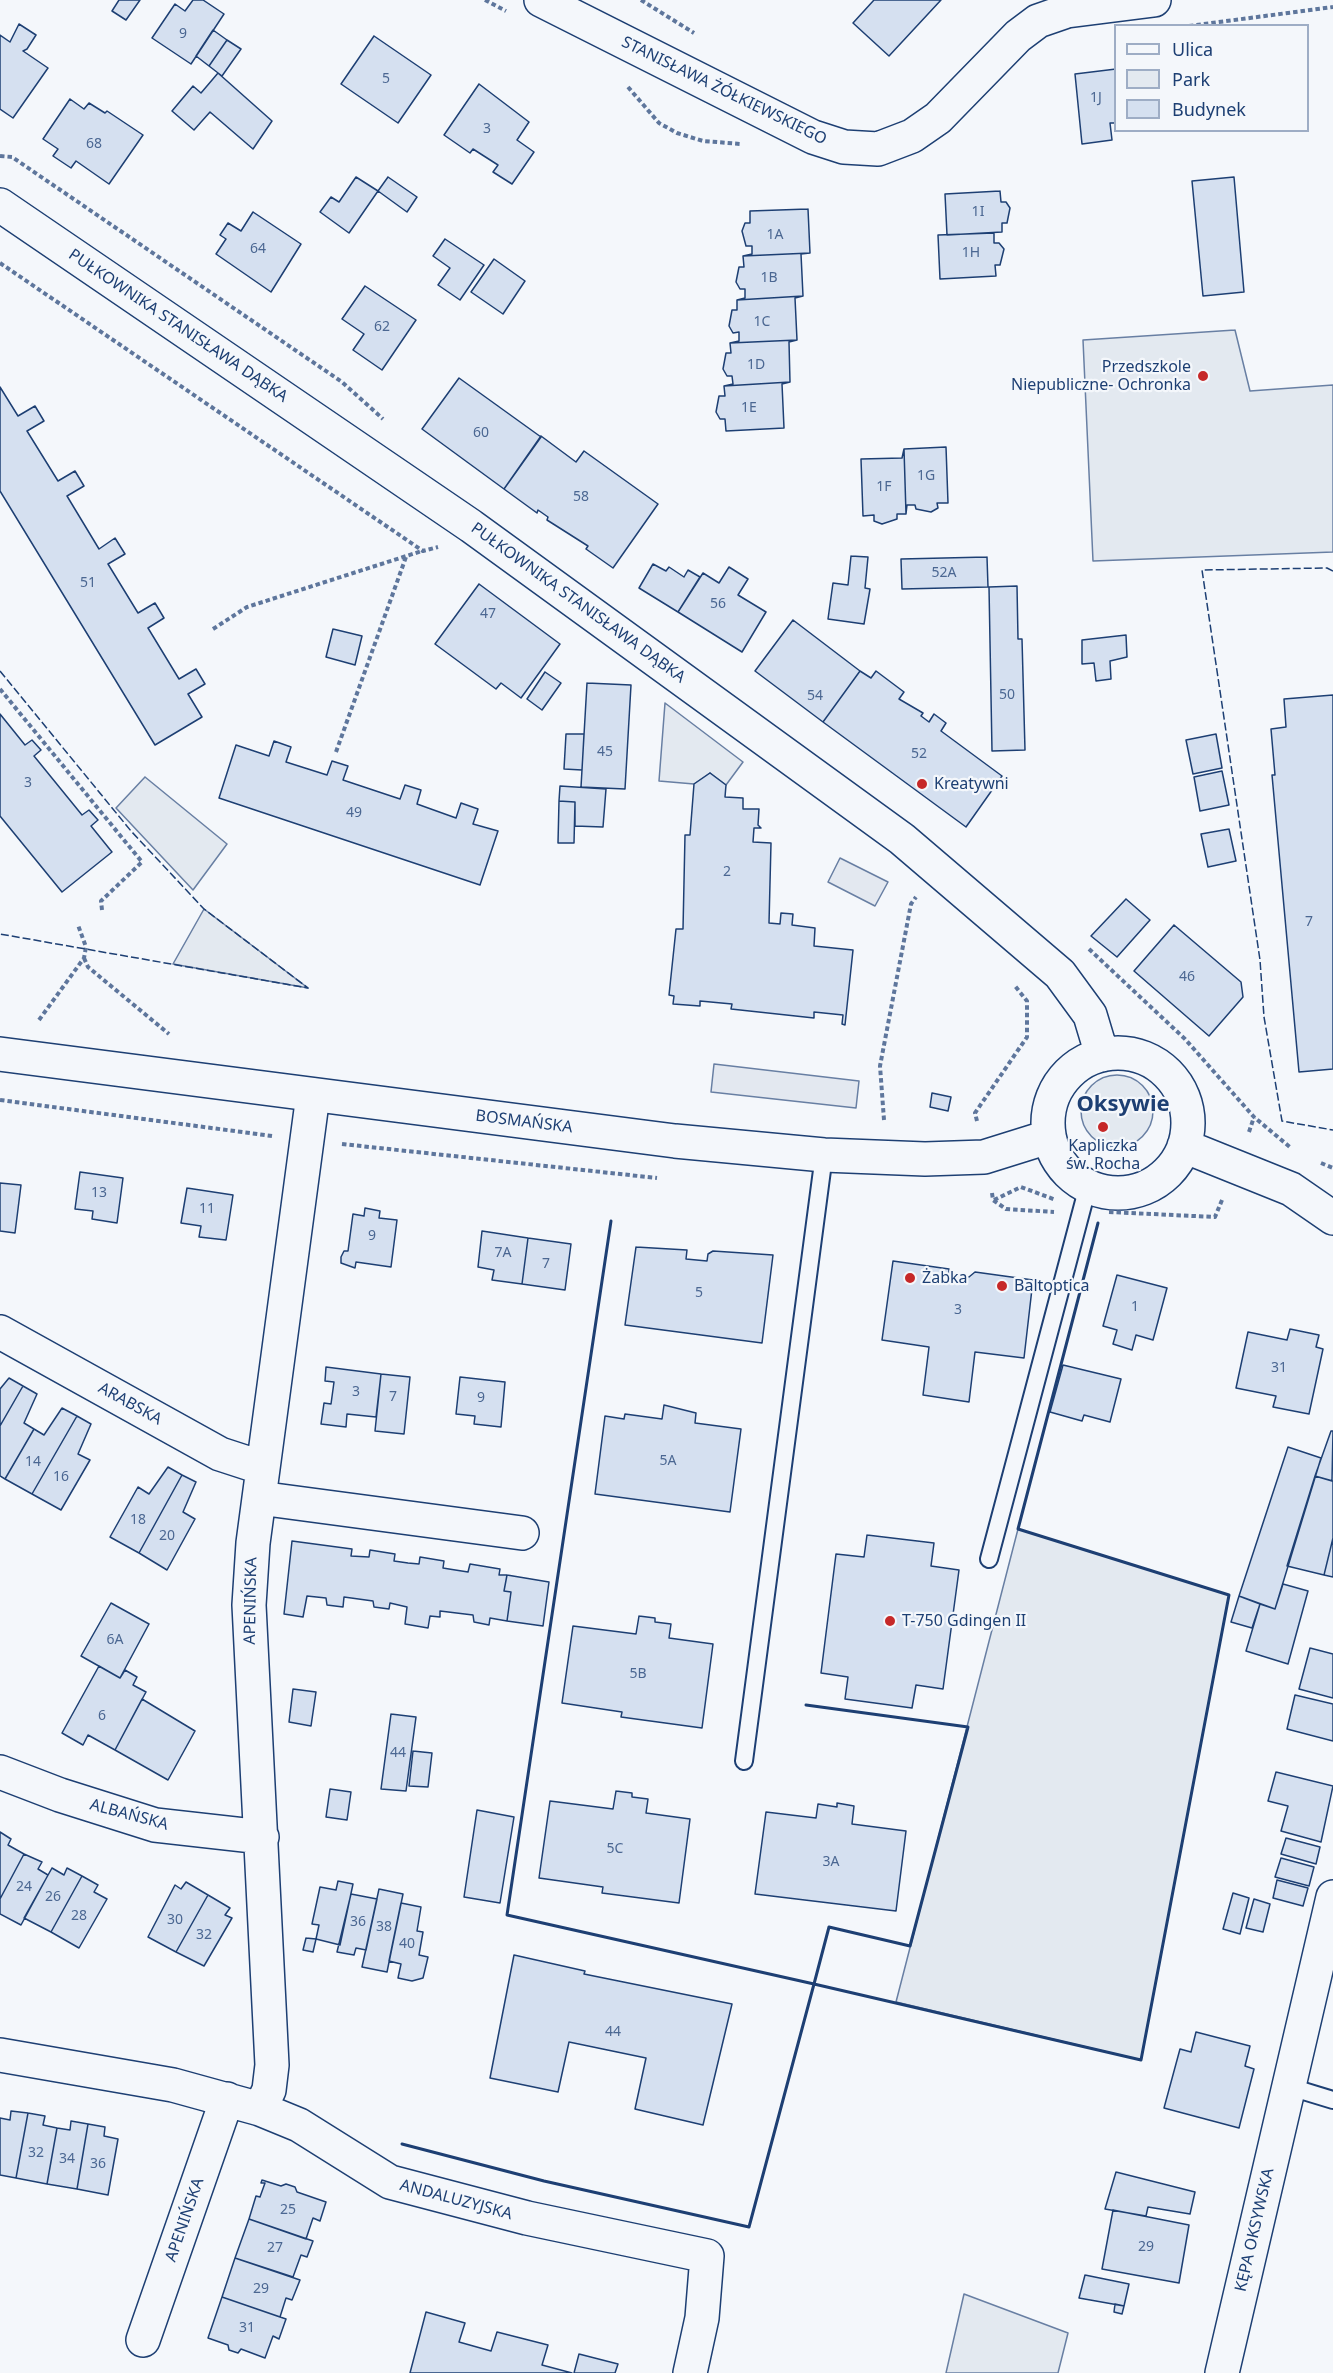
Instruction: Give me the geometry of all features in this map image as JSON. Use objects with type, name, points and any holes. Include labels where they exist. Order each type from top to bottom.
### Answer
[{"type":"street","name":"STANISŁAWA ŻÓŁKIEWSKIEGO","points":[[541,0],[813,137],[844,147],[878,149],[912,136],[938,118],[1018,36],[1038,21],[1090,3],[1154,0]]},
{"type":"street","name":"PUŁKOWNIKA STANISŁAWA DĄBKA","points":[[0,204],[471,526],[902,839],[1060,974],[1090,1015],[1102,1055]]},
{"type":"street","points":[[1123,1053],[1144,1058],[1162,1069],[1176,1084],[1185,1104],[1188,1125],[1185,1146],[1172,1168],[1152,1185],[1127,1193],[1101,1191],[1085,1198],[1077,1181],[1060,1160],[1048,1137],[1048,1110],[1058,1084],[1078,1065],[1102,1055],[1123,1053]]},
{"type":"street","name":"BOSMAŃSKA","points":[[0,1054],[691,1143],[824,1155],[926,1159],[984,1157],[1048,1137]]},
{"type":"street","name":"APENIŃSKA","points":[[260,2109],[269,2090],[272,2066],[249,1605],[253,1543],[313,1095]]},
{"type":"street","points":[[1185,1146],[1291,1189],[1333,1218]]},
{"type":"street","name":"ARABSKA","points":[[0,1332],[220,1454],[261,1483],[522,1533]]},
{"type":"street","name":"ALBAŃSKA","points":[[0,1772],[60,1795],[155,1826],[262,1837]]},
{"type":"street","name":"KĘPA OKSYWSKA","points":[[1222,2373],[1287,2086],[1333,1897]]},
{"type":"street","name":"ANDALUZYJSKA","points":[[0,2055],[174,2085],[227,2099],[260,2109],[299,2125],[390,2182],[517,2216],[707,2256],[702,2318],[690,2373]]},
{"type":"street","name":"APENIŃSKA","points":[[143,2340],[227,2099]]},
{"type":"lane","points":[[744,1761],[824,1155]]},
{"type":"lane","points":[[989,1559],[1085,1198]]},
{"type":"lane","points":[[1287,2086],[1333,2100]]},
{"type":"path","points":[[641,0],[699,36]]},
{"type":"path","points":[[1204,24],[1333,7]]},
{"type":"path","points":[[0,156],[12,157],[342,382],[391,427]]},
{"type":"path","points":[[0,263],[423,551]]},
{"type":"path","points":[[213,629],[247,607],[460,540],[471,526]]},
{"type":"path","points":[[336,752],[407,556]]},
{"type":"path","points":[[0,689],[142,862],[101,901],[102,910]]},
{"type":"path","points":[[884,1120],[880,1066],[911,904],[918,895]]},
{"type":"path","points":[[39,1020],[84,958],[86,947],[78,925]]},
{"type":"path","points":[[1094,953],[1185,1039],[1254,1117],[1298,1154]]},
{"type":"path","points":[[84,958],[88,967],[170,1034]]},
{"type":"path","points":[[975,1113],[1027,1037],[1027,1001]]},
{"type":"path","points":[[1316,1161],[1333,1168]]},
{"type":"path","points":[[1085,1198],[1069,1214],[1006,1209],[993,1200],[1021,1187],[1215,1217]]},
{"type":"green space","points":[[1235,330],[1250,391],[1333,385],[1333,552],[1093,561],[1083,340]]},
{"type":"green space","points":[[665,703],[743,762],[726,785],[710,773],[694,784],[659,781]]},
{"type":"green space","points":[[145,777],[227,844],[193,890],[116,808]]},
{"type":"green space","points":[[204,909],[308,988],[173,964]]},
{"type":"green space","points":[[1124,1075],[1143,1085],[1151,1097],[1153,1111],[1151,1125],[1143,1137],[1131,1145],[1110,1147],[1091,1137],[1083,1125],[1081,1104],[1091,1085],[1103,1077]]},
{"type":"green space","points":[[1018,1529],[1229,1595],[1141,2060],[896,2002]]},
{"type":"green space","points":[[964,2294],[1068,2333],[1058,2373],[946,2373]]},
{"type":"shaded area","points":[[840,858],[888,882],[875,906],[828,882]]},
{"type":"shaded area","points":[[714,1064],[859,1081],[856,1108],[711,1092]]},
{"type":"building","points":[[119,0],[140,0],[126,20],[112,11]]},
{"type":"building","points":[[193,0],[203,0],[224,14],[191,64],[152,38],[175,4],[185,11]]},
{"type":"building","points":[[874,0],[941,0],[889,56],[853,23]]},
{"type":"building","points":[[19,24],[36,35],[27,49],[23,51],[48,68],[13,118],[0,109],[0,35],[10,42]]},
{"type":"building","points":[[213,30],[227,40],[209,66],[196,56]]},
{"type":"building","points":[[374,36],[431,75],[398,123],[341,84]]},
{"type":"building","points":[[227,40],[241,49],[222,76],[209,66]]},
{"type":"building","points":[[1114,69],[1114,123],[1110,123],[1112,140],[1082,144],[1075,74]]},
{"type":"building","points":[[218,73],[272,121],[253,149],[210,112],[194,130],[172,111],[193,86],[201,93]]},
{"type":"building","points":[[479,84],[529,122],[517,140],[534,152],[512,184],[493,172],[498,165],[473,149],[470,153],[444,135]]},
{"type":"building","points":[[70,99],[84,109],[89,103],[105,113],[107,111],[143,135],[109,184],[76,161],[71,168],[53,156],[58,149],[43,139]]},
{"type":"building","points":[[356,177],[378,191],[349,233],[320,212],[331,197],[339,202]]},
{"type":"building","points":[[388,177],[417,197],[407,212],[378,191]]},
{"type":"building","points":[[1234,177],[1244,292],[1203,296],[1192,181]]},
{"type":"building","points":[[1000,191],[1001,202],[1006,202],[1010,208],[1007,223],[1002,223],[1002,232],[947,235],[945,194]]},
{"type":"building","points":[[808,209],[810,253],[743,256],[752,254],[752,246],[746,246],[742,231],[745,223],[750,223],[750,211]]},
{"type":"building","points":[[253,212],[301,244],[271,292],[216,254],[226,239],[220,235],[228,223],[241,231]]},
{"type":"building","points":[[994,233],[994,243],[999,243],[1004,249],[1000,265],[995,265],[996,276],[940,279],[938,235]]},
{"type":"building","points":[[445,239],[484,265],[460,300],[438,285],[450,268],[433,256]]},
{"type":"building","points":[[810,253],[801,254],[803,296],[737,300],[745,298],[745,289],[740,289],[736,282],[739,267],[744,267],[743,256]]},
{"type":"building","points":[[494,259],[525,281],[503,314],[471,292]]},
{"type":"building","points":[[365,286],[416,320],[382,370],[353,350],[364,334],[342,319]]},
{"type":"building","points":[[803,296],[795,298],[797,340],[730,343],[739,341],[739,332],[733,333],[729,326],[732,310],[737,310],[737,300]]},
{"type":"building","points":[[797,340],[789,342],[790,382],[724,386],[733,384],[732,376],[727,376],[723,369],[726,353],[731,353],[730,343]]},
{"type":"building","points":[[459,378],[541,437],[504,489],[422,429]]},
{"type":"building","points":[[790,382],[782,384],[784,428],[726,431],[725,419],[720,419],[716,412],[719,396],[725,396],[724,386]]},
{"type":"building","points":[[0,387],[18,416],[35,406],[44,421],[27,431],[58,481],[75,471],[84,486],[67,496],[99,549],[115,538],[125,554],[108,564],[138,613],[155,603],[164,618],[148,628],[179,679],[196,669],[205,684],[188,694],[202,717],[155,745],[0,491]]},
{"type":"building","points":[[541,436],[576,462],[584,451],[658,504],[613,568],[586,549],[588,546],[547,520],[548,517],[538,510],[537,513],[504,489]]},
{"type":"building","points":[[946,447],[948,503],[937,503],[938,508],[931,512],[916,509],[915,505],[907,505],[906,514],[904,449]]},
{"type":"building","points":[[904,449],[906,514],[897,514],[897,519],[882,524],[874,521],[874,515],[863,516],[861,459],[902,458]]},
{"type":"building","points":[[851,556],[868,557],[865,588],[870,589],[864,624],[828,619],[833,583],[848,585]]},
{"type":"building","points":[[987,557],[988,587],[902,589],[901,559]]},
{"type":"building","points":[[653,564],[666,571],[669,567],[684,577],[688,570],[700,577],[678,612],[639,588]]},
{"type":"building","points":[[729,567],[748,579],[738,595],[766,612],[742,652],[678,612],[703,573],[719,583]]},
{"type":"building","points":[[479,584],[560,644],[521,698],[501,683],[496,689],[435,644]]},
{"type":"building","points":[[1017,586],[1018,639],[1022,639],[1025,750],[992,751],[989,587]]},
{"type":"building","points":[[793,620],[860,671],[823,722],[755,671]]},
{"type":"building","points":[[333,629],[362,636],[355,665],[326,657]]},
{"type":"building","points":[[1126,635],[1127,657],[1110,661],[1111,679],[1096,681],[1094,663],[1082,664],[1082,640]]},
{"type":"building","points":[[860,671],[871,678],[876,671],[904,692],[899,699],[923,713],[921,716],[929,722],[934,714],[946,723],[941,731],[1002,776],[966,827],[823,722]]},
{"type":"building","points":[[545,672],[561,683],[542,710],[527,699]]},
{"type":"building","points":[[587,683],[631,685],[625,789],[581,787]]},
{"type":"building","points":[[1333,695],[1333,1069],[1299,1072],[1272,775],[1275,775],[1271,729],[1286,727],[1284,699]]},
{"type":"building","points":[[0,714],[25,745],[32,740],[41,750],[34,756],[82,815],[89,810],[98,820],[91,826],[112,852],[62,892],[0,816]]},
{"type":"building","points":[[566,734],[584,734],[582,770],[564,769]]},
{"type":"building","points":[[1216,734],[1222,768],[1193,774],[1186,740]]},
{"type":"building","points":[[274,741],[291,747],[286,762],[327,775],[332,761],[348,766],[343,780],[400,799],[405,785],[421,790],[417,804],[456,818],[461,803],[478,809],[473,824],[498,831],[480,885],[219,798],[236,745],[269,756]]},
{"type":"building","points":[[1222,771],[1229,805],[1200,811],[1194,777]]},
{"type":"building","points":[[710,773],[726,785],[725,797],[743,798],[743,809],[759,809],[758,825],[761,828],[754,828],[753,842],[771,843],[769,923],[780,924],[781,913],[793,914],[792,925],[815,928],[814,946],[853,950],[845,1025],[842,1024],[843,1015],[814,1012],[814,1018],[731,1009],[732,1004],[700,1001],[700,1006],[673,1004],[674,996],[669,995],[676,929],[683,929],[685,835],[690,835],[694,784]]},
{"type":"building","points":[[560,786],[606,789],[603,827],[575,826],[575,802],[559,801]]},
{"type":"building","points":[[559,801],[575,802],[574,843],[558,843]]},
{"type":"building","points":[[1229,829],[1236,861],[1208,867],[1201,834]]},
{"type":"building","points":[[1126,899],[1150,920],[1117,957],[1091,936]]},
{"type":"building","points":[[1174,925],[1241,982],[1243,997],[1209,1036],[1134,971]]},
{"type":"building","points":[[932,1093],[951,1097],[948,1111],[930,1107]]},
{"type":"building","points":[[80,1172],[123,1178],[117,1223],[92,1219],[93,1211],[75,1209]]},
{"type":"building","points":[[0,1183],[21,1185],[15,1233],[0,1231]]},
{"type":"building","points":[[187,1188],[233,1195],[226,1240],[199,1237],[201,1226],[181,1223]]},
{"type":"building","points":[[365,1208],[380,1211],[379,1218],[397,1220],[391,1267],[356,1262],[355,1268],[341,1263],[344,1251],[348,1251],[353,1214],[364,1216]]},
{"type":"building","points":[[482,1231],[528,1238],[522,1284],[492,1280],[494,1270],[478,1267]]},
{"type":"building","points":[[528,1238],[571,1244],[565,1290],[522,1284]]},
{"type":"building","points":[[636,1247],[687,1250],[686,1259],[707,1261],[708,1254],[713,1251],[773,1255],[762,1343],[625,1325]]},
{"type":"building","points":[[893,1261],[949,1269],[949,1274],[969,1277],[975,1272],[1033,1280],[1024,1358],[975,1352],[969,1402],[923,1395],[929,1347],[882,1340]]},
{"type":"building","points":[[1117,1275],[1167,1288],[1153,1340],[1136,1335],[1132,1350],[1113,1344],[1117,1330],[1103,1326]]},
{"type":"building","points":[[1290,1329],[1319,1335],[1316,1347],[1323,1349],[1309,1414],[1273,1407],[1276,1396],[1236,1388],[1248,1332],[1287,1340]]},
{"type":"building","points":[[1063,1365],[1121,1379],[1110,1422],[1084,1415],[1082,1421],[1050,1412]]},
{"type":"building","points":[[326,1367],[381,1374],[376,1417],[347,1414],[346,1427],[321,1424],[324,1403],[331,1404],[334,1382],[325,1381]]},
{"type":"building","points":[[381,1374],[410,1377],[404,1434],[375,1431]]},
{"type":"building","points":[[460,1377],[505,1382],[501,1427],[474,1424],[475,1416],[456,1414]]},
{"type":"building","points":[[9,1378],[23,1386],[0,1426],[0,1389]]},
{"type":"building","points":[[23,1386],[37,1394],[24,1423],[34,1429],[5,1479],[0,1476],[0,1426]]},
{"type":"building","points":[[664,1405],[696,1413],[695,1423],[741,1429],[730,1512],[595,1494],[605,1416],[624,1419],[625,1414],[662,1419]]},
{"type":"building","points":[[62,1408],[77,1416],[32,1494],[5,1479],[34,1429],[44,1435]]},
{"type":"building","points":[[77,1416],[91,1424],[78,1454],[90,1460],[61,1510],[32,1494]]},
{"type":"building","points":[[1331,1431],[1333,1431],[1332,1481],[1315,1476]]},
{"type":"building","points":[[1288,1447],[1321,1458],[1275,1609],[1239,1596]]},
{"type":"building","points":[[168,1467],[182,1475],[139,1553],[110,1537],[138,1487],[149,1494]]},
{"type":"building","points":[[182,1475],[196,1482],[183,1512],[195,1519],[167,1570],[139,1553]]},
{"type":"building","points":[[1315,1476],[1333,1481],[1333,1538],[1324,1575],[1287,1566]]},
{"type":"building","name":"T-750 Gdingen II","points":[[867,1535],[934,1543],[931,1566],[959,1570],[943,1689],[916,1685],[912,1708],[845,1699],[848,1677],[821,1673],[836,1554],[864,1557]]},
{"type":"building","points":[[1333,1538],[1333,1577],[1324,1575]]},
{"type":"building","points":[[292,1541],[352,1549],[351,1556],[369,1557],[370,1550],[395,1554],[394,1561],[419,1564],[420,1557],[444,1561],[443,1568],[468,1572],[470,1564],[500,1569],[499,1575],[507,1575],[504,1591],[511,1592],[507,1621],[490,1618],[489,1625],[474,1622],[473,1615],[440,1611],[440,1617],[430,1616],[428,1628],[405,1624],[407,1607],[390,1603],[389,1609],[374,1607],[373,1601],[344,1597],[343,1607],[327,1605],[326,1598],[307,1596],[303,1617],[284,1614]]},
{"type":"building","points":[[507,1575],[549,1582],[543,1626],[507,1621],[511,1592],[504,1591]]},
{"type":"building","points":[[1283,1584],[1308,1591],[1288,1664],[1246,1651],[1260,1604],[1275,1609]]},
{"type":"building","points":[[1239,1596],[1260,1604],[1252,1628],[1231,1622]]},
{"type":"building","points":[[111,1603],[149,1624],[120,1678],[81,1656]]},
{"type":"building","points":[[639,1616],[655,1618],[655,1622],[671,1624],[669,1638],[713,1644],[702,1728],[621,1717],[622,1712],[562,1703],[573,1626],[636,1634]]},
{"type":"building","points":[[1310,1648],[1333,1654],[1333,1698],[1299,1689]]},
{"type":"building","points":[[99,1666],[120,1678],[125,1670],[137,1677],[133,1685],[146,1692],[115,1750],[88,1735],[83,1745],[62,1733]]},
{"type":"building","points":[[293,1689],[316,1692],[311,1726],[289,1722]]},
{"type":"building","points":[[1295,1695],[1333,1704],[1333,1741],[1287,1729]]},
{"type":"building","points":[[142,1699],[195,1731],[168,1780],[115,1750]]},
{"type":"building","points":[[391,1714],[416,1717],[406,1791],[381,1789]]},
{"type":"building","points":[[413,1751],[432,1753],[428,1787],[409,1786]]},
{"type":"building","points":[[1276,1772],[1333,1786],[1321,1842],[1281,1831],[1288,1806],[1268,1801]]},
{"type":"building","points":[[330,1789],[351,1792],[347,1820],[326,1817]]},
{"type":"building","points":[[616,1791],[632,1793],[632,1797],[648,1799],[646,1813],[690,1819],[679,1903],[602,1893],[603,1887],[539,1878],[550,1801],[613,1809]]},
{"type":"building","points":[[837,1803],[854,1806],[852,1824],[906,1831],[896,1911],[755,1894],[766,1812],[816,1818],[818,1804],[837,1807]]},
{"type":"building","points":[[477,1810],[514,1817],[500,1903],[464,1897]]},
{"type":"building","points":[[0,1832],[11,1839],[8,1845],[24,1854],[0,1899]]},
{"type":"building","points":[[1286,1838],[1320,1847],[1316,1864],[1281,1854]]},
{"type":"building","points":[[24,1854],[42,1862],[38,1869],[48,1875],[21,1925],[0,1914],[0,1899]]},
{"type":"building","points":[[1281,1858],[1314,1867],[1309,1886],[1275,1877]]},
{"type":"building","points":[[52,1868],[64,1875],[67,1868],[82,1876],[51,1932],[24,1918]]},
{"type":"building","points":[[82,1876],[98,1885],[94,1892],[107,1899],[79,1948],[51,1932]]},
{"type":"building","points":[[1277,1880],[1308,1888],[1303,1906],[1273,1898]]},
{"type":"building","points":[[338,1881],[353,1884],[340,1945],[316,1939],[319,1925],[312,1924],[320,1887],[336,1890]]},
{"type":"building","points":[[186,1882],[208,1895],[176,1952],[148,1937],[175,1885],[181,1889]]},
{"type":"building","points":[[379,1889],[403,1894],[387,1972],[362,1967]]},
{"type":"building","points":[[1233,1893],[1249,1898],[1240,1934],[1223,1929]]},
{"type":"building","points":[[351,1894],[377,1899],[366,1950],[356,1948],[354,1955],[337,1952]]},
{"type":"building","points":[[208,1895],[230,1908],[225,1915],[232,1918],[204,1966],[176,1952]]},
{"type":"building","points":[[1254,1899],[1270,1904],[1263,1932],[1246,1928]]},
{"type":"building","points":[[401,1903],[421,1907],[417,1931],[423,1932],[419,1955],[428,1957],[423,1978],[412,1981],[398,1978],[401,1964],[389,1961]]},
{"type":"building","points":[[306,1938],[316,1939],[313,1952],[303,1950]]},
{"type":"building","points":[[514,1955],[585,1971],[584,1974],[732,2004],[703,2125],[635,2109],[646,2058],[569,2042],[558,2092],[490,2078]]},
{"type":"building","points":[[1196,2032],[1250,2046],[1245,2066],[1254,2069],[1239,2128],[1164,2108],[1180,2049],[1191,2052]]},
{"type":"building","points":[[11,2111],[28,2113],[16,2178],[0,2175],[0,2118],[10,2120]]},
{"type":"building","points":[[28,2113],[45,2116],[43,2125],[57,2128],[47,2184],[16,2178]]},
{"type":"building","points":[[71,2121],[88,2124],[77,2189],[47,2184],[57,2128],[70,2130]]},
{"type":"building","points":[[88,2124],[105,2127],[104,2136],[118,2139],[108,2195],[77,2189]]},
{"type":"building","points":[[1116,2172],[1195,2192],[1190,2214],[1148,2207],[1146,2216],[1105,2209]]},
{"type":"building","points":[[262,2180],[281,2186],[286,2184],[295,2187],[297,2192],[326,2202],[320,2221],[313,2218],[306,2239],[249,2219],[256,2196],[260,2197],[265,2183],[261,2183]]},
{"type":"building","points":[[1113,2210],[1189,2225],[1179,2283],[1102,2269]]},
{"type":"building","points":[[249,2219],[313,2241],[307,2257],[301,2255],[293,2277],[235,2258]]},
{"type":"building","points":[[235,2258],[300,2280],[292,2300],[286,2298],[280,2317],[222,2297]]},
{"type":"building","points":[[1085,2275],[1129,2284],[1124,2306],[1079,2298]]},
{"type":"building","points":[[222,2297],[286,2319],[279,2339],[273,2336],[265,2358],[241,2349],[238,2353],[229,2350],[228,2345],[208,2338]]},
{"type":"building","points":[[1115,2304],[1124,2306],[1122,2314],[1114,2312]]},
{"type":"building","points":[[426,2312],[465,2323],[459,2342],[491,2351],[497,2332],[548,2345],[542,2365],[572,2373],[410,2373]]},
{"type":"building","points":[[579,2354],[618,2364],[615,2373],[574,2373]]},
{"type":"fence","points":[[1333,571],[1327,568],[1202,570],[1260,960],[1264,1017],[1282,1121],[1333,1130]]},
{"type":"fence","points":[[0,671],[131,831],[204,909],[308,988],[0,934]]},
{"type":"wall","points":[[611,1221],[507,1915],[814,1984],[829,1927],[910,1946],[968,1727],[806,1705]]},
{"type":"wall","points":[[402,2144],[544,2181],[749,2227],[814,1984],[1141,2060],[1229,1595],[1018,1529],[1098,1223]]},
{"type":"place","name":"Przedszkole Niepubliczne- Ochronka","points":[[1203,376]]},
{"type":"place","name":"Kreatywni","points":[[922,784]]},
{"type":"place","name":"Kapliczka św. Rocha","points":[[1103,1127]]},
{"type":"place","name":"Żabka","points":[[910,1278]]},
{"type":"place","name":"Baltoptica","points":[[1002,1286]]},
{"type":"place","name":"T-750 Gdingen II","points":[[890,1621]]},
{"type":"district","name":"Oksywie","points":[[1123,1105]]}]
